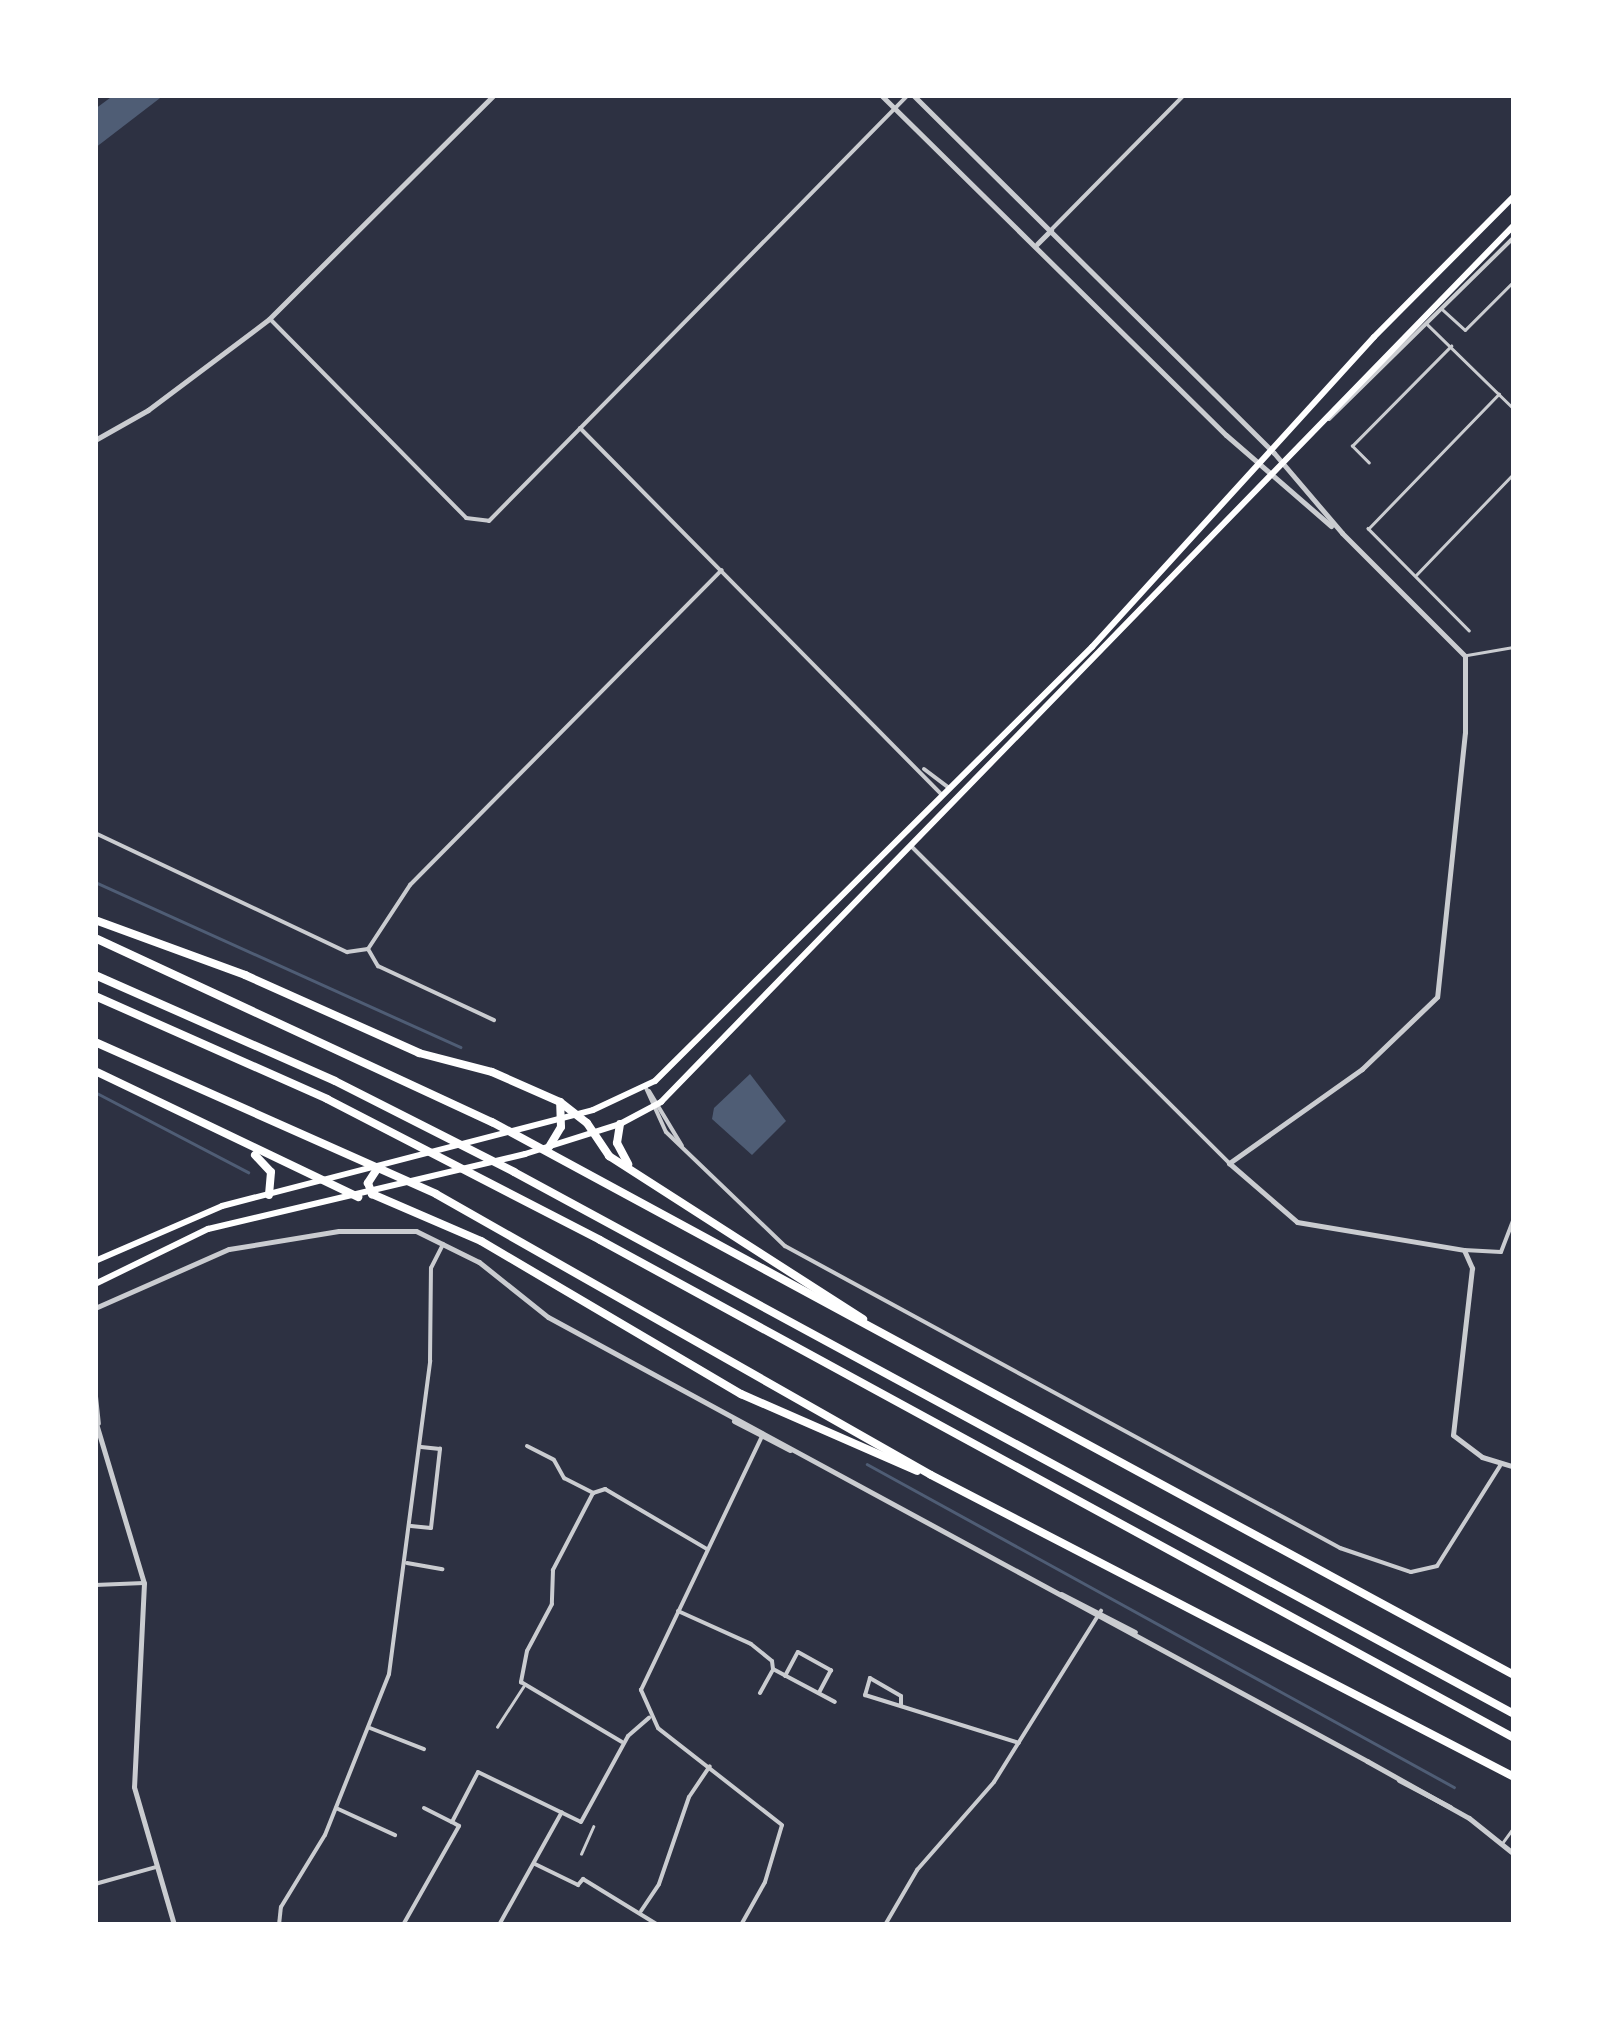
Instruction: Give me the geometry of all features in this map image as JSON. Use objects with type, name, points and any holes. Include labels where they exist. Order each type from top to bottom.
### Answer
[{"type":"highway","points":[[95,920],[245,975],[419,1054],[492,1072],[560,1102],[576,1114],[605,1152],[851,1306],[870,1326]]},
{"type":"highway","points":[[95,938],[492,1122],[1514,1675]]},
{"type":"highway","points":[[95,974],[514,1172],[1514,1714]]},
{"type":"highway","points":[[95,996],[486,1180],[1514,1738]]},
{"type":"highway","points":[[95,1042],[364,1158],[436,1194],[931,1475],[1514,1777]]},
{"type":"highway","points":[[95,1071],[248,1149],[358,1197]]},
{"type":"highway","points":[[550,1148],[562,1119],[560,1102]]},
{"type":"highway","points":[[620,1124],[617,1142],[628,1164]]},
{"type":"highway","points":[[248,1149],[271,1172],[269,1195]]},
{"type":"highway","points":[[377,1169],[368,1183],[372,1194],[481,1241],[742,1394],[931,1475]]},
{"type":"main road","points":[[95,1261],[204,1212],[562,1119],[646,1088],[1260,468],[1374,337],[1514,196]]},
{"type":"main road","points":[[95,1284],[208,1229],[372,1194],[550,1148],[620,1124],[661,1102],[1273,479],[1320,424],[1514,225]]},
{"type":"street","points":[[95,440],[148,410],[269,318],[494,95]]},
{"type":"street","points":[[881,95],[1037,244],[1260,468],[1342,533]]},
{"type":"street","points":[[269,318],[478,524],[489,521],[911,95],[1274,453],[1342,533],[1465,656],[1464,732],[1436,996],[1362,1069],[1230,1164]]},
{"type":"street","points":[[1037,244],[1184,95]]},
{"type":"street","points":[[1320,424],[1350,406],[1514,237]]},
{"type":"street","points":[[580,428],[922,768],[948,787]]},
{"type":"street","points":[[368,950],[410,885],[722,570]]},
{"type":"street","points":[[922,768],[941,794]]},
{"type":"street","points":[[95,832],[347,952],[368,950]]},
{"type":"street","points":[[912,846],[1230,1164],[1297,1222],[1464,1250],[1501,1252],[1514,1218]]},
{"type":"street","points":[[368,950],[378,966],[494,1020]]},
{"type":"street","points":[[646,1088],[661,1102],[682,1148]]},
{"type":"street","points":[[646,1088],[652,1108],[682,1148],[784,1246],[1372,1562],[1411,1572],[1437,1566],[1500,1466]]},
{"type":"street","points":[[95,1308],[228,1249],[385,1228],[416,1231],[479,1262],[548,1317],[1100,1614],[1452,1809],[1514,1854]]},
{"type":"street","points":[[279,1925],[281,1907],[336,1808],[389,1674],[421,1446],[431,1268],[443,1244]]},
{"type":"street","points":[[1464,1250],[1472,1268],[1452,1435],[1500,1466],[1514,1467]]},
{"type":"street","points":[[95,1387],[97,1422],[144,1583],[133,1772],[174,1925]]},
{"type":"street","points":[[741,1925],[765,1882],[782,1825],[648,1718],[644,1674],[763,1436]]},
{"type":"street","points":[[411,1526],[430,1528],[433,1508],[440,1449],[421,1446]]},
{"type":"street","points":[[528,1446],[593,1493]]},
{"type":"street","points":[[624,1743],[524,1685],[527,1652],[552,1604],[553,1570],[593,1493],[605,1489],[708,1550]]},
{"type":"street","points":[[407,1564],[442,1568]]},
{"type":"street","points":[[95,1586],[144,1583]]},
{"type":"street","points":[[678,1610],[751,1644],[772,1661],[773,1670],[760,1693]]},
{"type":"street","points":[[886,1925],[918,1870],[1019,1744],[1100,1614]]},
{"type":"street","points":[[786,1676],[798,1652],[831,1670],[818,1693]]},
{"type":"street","points":[[773,1670],[835,1702]]},
{"type":"street","points":[[900,1705],[901,1696],[870,1678],[865,1695],[1019,1744]]},
{"type":"street","points":[[581,1822],[624,1743],[648,1718]]},
{"type":"street","points":[[370,1728],[424,1750]]},
{"type":"street","points":[[640,1911],[659,1884],[689,1797],[710,1766]]},
{"type":"street","points":[[452,1822],[478,1772],[593,1827]]},
{"type":"street","points":[[336,1808],[395,1834]]},
{"type":"street","points":[[404,1925],[459,1826],[424,1808]]},
{"type":"street","points":[[499,1925],[562,1812]]},
{"type":"street","points":[[535,1864],[578,1885],[583,1879],[658,1925]]},
{"type":"street","points":[[95,1884],[156,1867]]},
{"type":"lane","points":[[1507,244],[1514,250]]},
{"type":"lane","points":[[1442,309],[1465,330],[1514,280]]},
{"type":"lane","points":[[1427,324],[1514,409]]},
{"type":"lane","points":[[1370,463],[1352,446],[1451,346]]},
{"type":"lane","points":[[1469,631],[1368,528],[1499,394]]},
{"type":"lane","points":[[1414,576],[1514,473]]},
{"type":"lane","points":[[1465,656],[1514,647]]},
{"type":"lane","points":[[497,1727],[524,1685]]},
{"type":"lane","points":[[581,1854],[593,1827]]},
{"type":"lane","points":[[1502,1843],[1514,1827]]},
{"type":"water","points":[[114,95],[164,95],[95,148],[95,109]]},
{"type":"water","points":[[750,1074],[786,1121],[752,1155],[712,1119],[714,1108]]},
{"type":"waterway","points":[[95,882],[460,1047]]},
{"type":"waterway","points":[[95,1092],[248,1172]]},
{"type":"waterway","points":[[867,1464],[1454,1787]]}]
